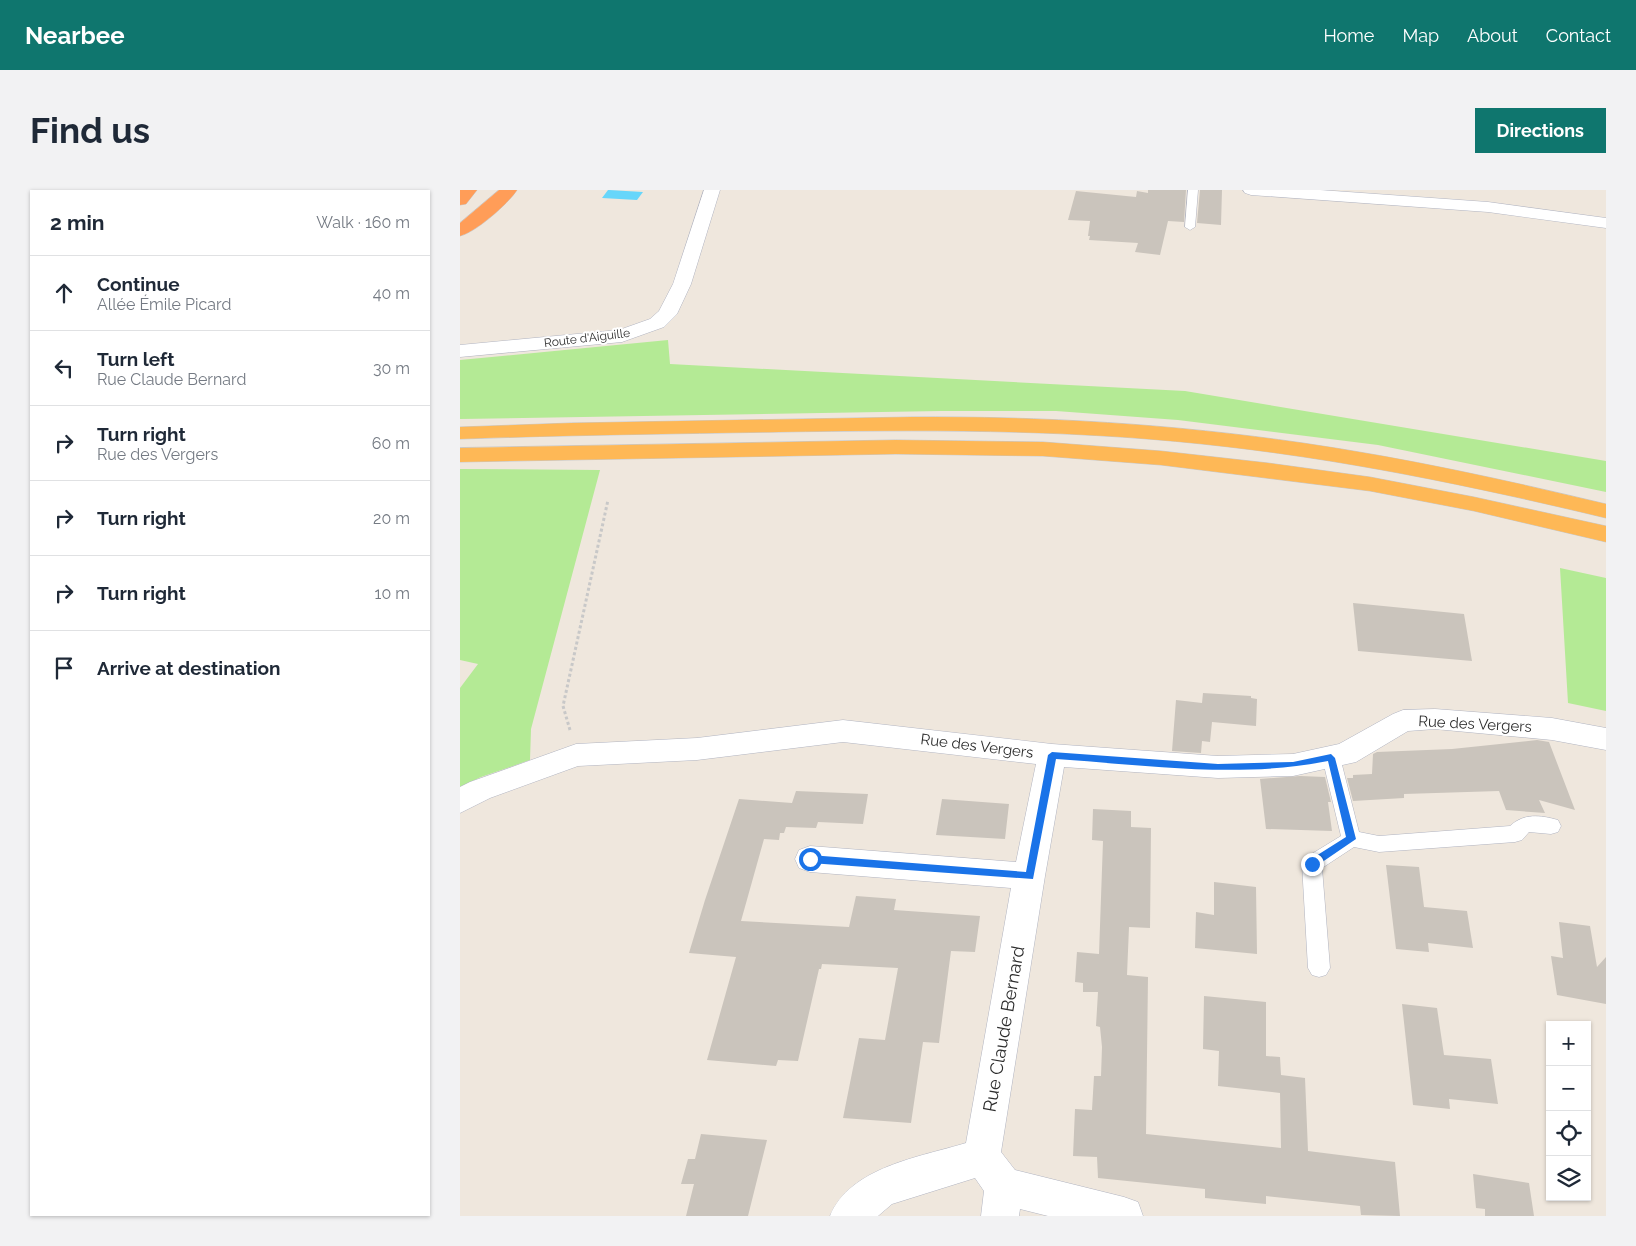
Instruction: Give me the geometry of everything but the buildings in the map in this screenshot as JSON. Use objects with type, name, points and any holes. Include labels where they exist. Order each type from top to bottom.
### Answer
[{"type":"highway","points":[[460,200],[469,190]]},
{"type":"highway","points":[[460,231],[483,214],[509,190]]},
{"type":"highway","points":[[460,433],[522,430],[874,424],[1002,424],[1107,429],[1213,439],[1414,468],[1506,486],[1606,511]]},
{"type":"highway","points":[[460,455],[896,448],[1043,449],[1181,460],[1370,484],[1474,504],[1606,534]]},
{"type":"street","name":"Route d'Aiguille","points":[[460,351],[622,336],[657,322],[667,314],[682,284],[712,190]]},
{"type":"street","points":[[1251,190],[1488,207],[1606,223]]},
{"type":"street","name":"Rue des Vergers","points":[[460,801],[480,790],[576,755],[697,749],[843,731],[1052,755],[1218,767],[1293,765],[1331,758],[1346,754],[1403,721],[1435,719],[1552,729],[1606,739]]},
{"type":"street","name":"Rue Claude Bernard","points":[[995,1186],[1029,876],[1052,755]]},
{"type":"street","points":[[810,859],[1029,876]]},
{"type":"street","points":[[849,1216],[881,1188],[995,1186],[1124,1216]]},
{"type":"lane","points":[[1190,227],[1193,190]]},
{"type":"lane","points":[[1331,758],[1351,839]]},
{"type":"lane","points":[[1319,968],[1312,864],[1351,839],[1379,844],[1515,834],[1525,824],[1551,826]]},
{"type":"path","points":[[576,755],[563,706],[608,500]]},
{"type":"green space","points":[[668,340],[670,364],[1185,391],[1606,461],[1606,492],[1378,445],[1178,420],[1056,411],[941,411],[460,419],[460,360]]},
{"type":"green space","points":[[460,469],[600,470],[531,729],[530,760],[481,777],[460,787],[460,688],[478,664],[460,660]]},
{"type":"green space","points":[[1560,568],[1606,578],[1606,711],[1568,703]]},
{"type":"water","points":[[608,190],[643,192],[637,200],[602,198]]},
{"type":"route","points":[[810,859],[1029,876],[1052,755],[1218,767],[1293,765],[1331,758],[1337,776],[1351,839],[1312,864]]}]
